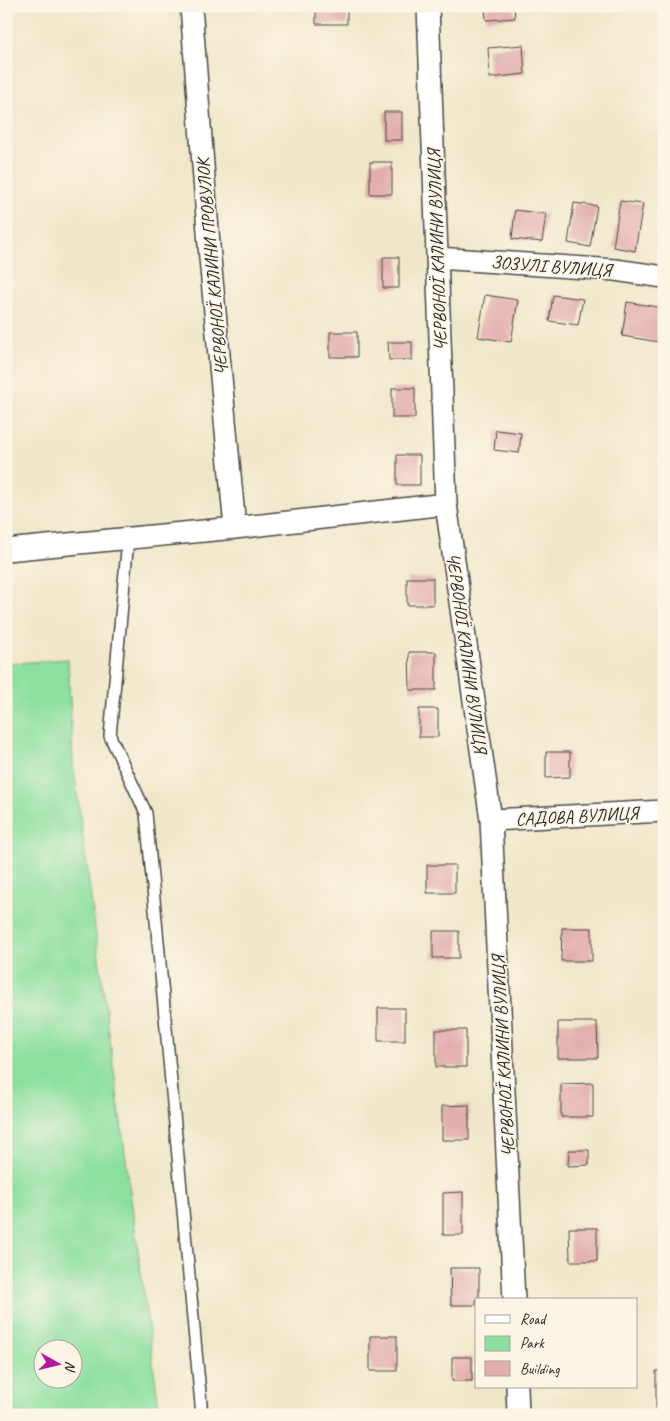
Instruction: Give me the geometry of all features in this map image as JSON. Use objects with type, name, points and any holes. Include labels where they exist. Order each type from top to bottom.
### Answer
[{"type":"street","name":"ЧЕРВОНОЇ КАЛИНИ ПРОВУЛОК","points":[[192,6],[210,258],[235,528]]},
{"type":"street","name":"ЧЕРВОНОЇ КАЛИНИ ВУЛИЦЯ","points":[[428,6],[446,504],[490,820],[514,1298]]},
{"type":"street","name":"ЗОЗУЛІ ВУЛИЦЯ","points":[[437,258],[615,270],[664,277]]},
{"type":"street","points":[[6,550],[235,528],[446,504]]},
{"type":"street","name":"САДОВА ВУЛИЦЯ","points":[[490,820],[664,811]]},
{"type":"street","points":[[517,1388],[518,1415]]},
{"type":"lane","points":[[128,539],[110,736],[146,813],[202,1415]]},
{"type":"green space","points":[[68,659],[73,763],[160,1415],[6,1415],[6,664]]},
{"type":"building","points":[[316,6],[347,6],[347,24],[316,24]]},
{"type":"building","points":[[485,6],[514,6],[515,18],[486,20]]},
{"type":"building","points":[[523,45],[525,74],[490,78],[488,48]]},
{"type":"building","points":[[384,112],[402,112],[402,140],[384,140]]},
{"type":"building","points":[[370,162],[392,162],[392,194],[370,194]]},
{"type":"building","points":[[620,201],[643,204],[635,251],[613,247]]},
{"type":"building","points":[[574,203],[597,206],[590,247],[568,243]]},
{"type":"building","points":[[515,210],[546,214],[542,242],[512,239]]},
{"type":"building","points":[[383,257],[399,257],[399,288],[383,288]]},
{"type":"building","points":[[485,295],[518,300],[511,342],[478,337]]},
{"type":"building","points":[[553,295],[583,299],[578,325],[549,321]]},
{"type":"building","points":[[627,302],[664,308],[659,342],[622,336]]},
{"type":"building","points":[[330,332],[357,332],[357,357],[330,357]]},
{"type":"building","points":[[388,342],[412,342],[412,360],[389,360]]},
{"type":"building","points":[[392,388],[415,388],[415,418],[392,418]]},
{"type":"building","points":[[496,430],[521,433],[519,453],[494,450]]},
{"type":"building","points":[[397,455],[420,455],[420,485],[397,485]]},
{"type":"building","points":[[407,578],[433,578],[433,605],[407,605]]},
{"type":"building","points":[[409,652],[436,652],[436,690],[410,690]]},
{"type":"building","points":[[419,709],[438,709],[438,737],[419,737]]},
{"type":"building","points":[[546,752],[570,752],[570,777],[546,778]]},
{"type":"building","points":[[661,763],[664,763],[664,790],[660,790]]},
{"type":"building","points":[[427,865],[455,865],[455,893],[427,893]]},
{"type":"building","points":[[562,928],[592,928],[592,961],[561,961]]},
{"type":"building","points":[[433,931],[459,931],[459,958],[433,958]]},
{"type":"building","points":[[378,1008],[405,1008],[405,1041],[378,1041]]},
{"type":"building","points":[[558,1022],[597,1022],[598,1058],[558,1058]]},
{"type":"building","points":[[436,1030],[466,1030],[466,1067],[436,1067]]},
{"type":"building","points":[[593,1083],[593,1117],[561,1117],[561,1084]]},
{"type":"building","points":[[469,1105],[469,1140],[442,1140],[442,1106]]},
{"type":"building","points":[[569,1150],[589,1150],[589,1165],[568,1166]]},
{"type":"building","points":[[463,1192],[463,1235],[443,1235],[443,1193]]},
{"type":"building","points":[[569,1228],[597,1228],[597,1261],[570,1261]]},
{"type":"building","points":[[450,1268],[479,1268],[479,1298],[475,1298],[475,1305],[451,1305]]},
{"type":"building","points":[[370,1336],[397,1336],[397,1371],[370,1371]]},
{"type":"building","points":[[452,1357],[472,1357],[472,1381],[452,1381]]},
{"type":"building","points":[[656,1371],[664,1371],[664,1415],[656,1415]]}]
